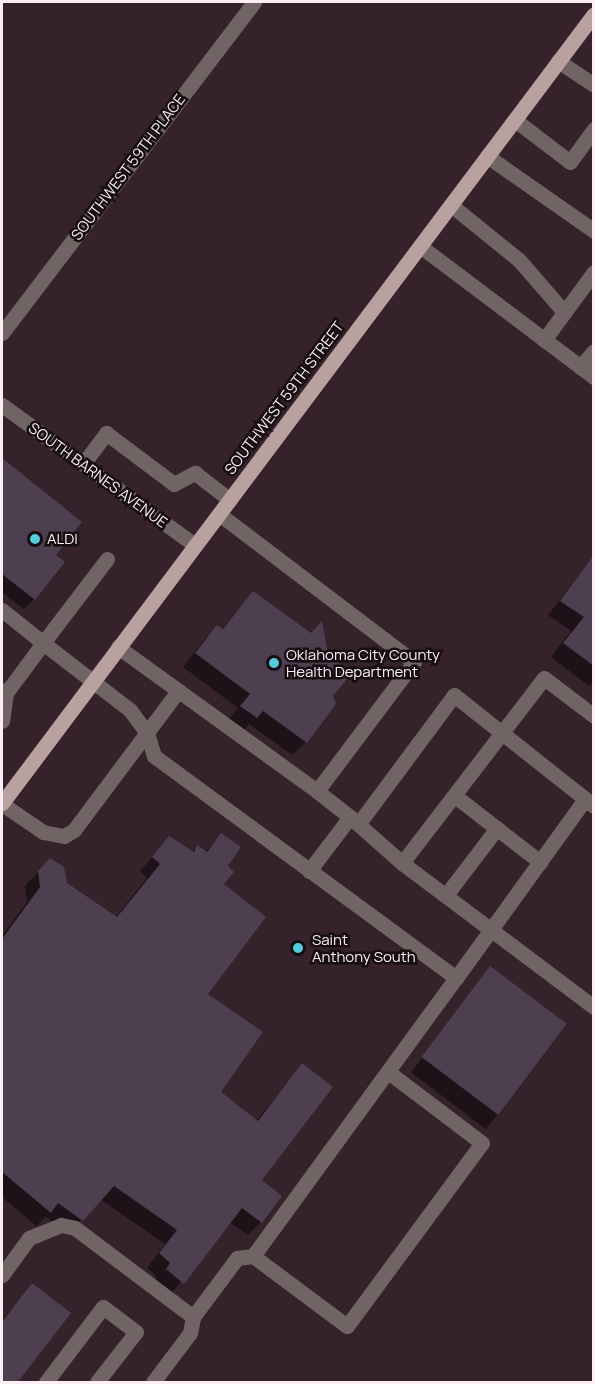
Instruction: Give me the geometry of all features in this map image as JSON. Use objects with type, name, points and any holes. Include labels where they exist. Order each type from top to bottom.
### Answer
[{"type":"main road","name":"SOUTHWEST 59TH STREET","points":[[2,803],[594,14]]},
{"type":"street","name":"SOUTHWEST 59TH PLACE","points":[[2,333],[254,2]]},
{"type":"street","points":[[558,61],[594,85]]},
{"type":"street","points":[[515,120],[570,162],[594,129]]},
{"type":"street","points":[[487,156],[594,231]]},
{"type":"street","points":[[451,205],[519,260],[564,312]]},
{"type":"street","points":[[420,246],[594,377]]},
{"type":"street","points":[[544,339],[594,272]]},
{"type":"street","points":[[580,367],[594,351]]},
{"type":"street","name":"SOUTH BARNES AVENUE","points":[[2,405],[195,545]]},
{"type":"street","points":[[83,464],[106,433],[174,484],[195,473],[230,500]]},
{"type":"street","points":[[219,514],[414,662],[317,792]]},
{"type":"street","points":[[2,721],[4,691],[107,559]]},
{"type":"street","points":[[2,609],[130,710],[147,733],[154,756],[456,978]]},
{"type":"street","points":[[118,647],[317,792],[354,820],[402,863],[594,1007]]},
{"type":"street","points":[[402,863],[544,678],[594,716]]},
{"type":"street","points":[[2,803],[43,832],[64,836],[74,830],[178,691]]},
{"type":"street","points":[[253,1256],[540,862],[589,802],[501,734],[454,694],[354,820],[309,871]]},
{"type":"street","points":[[455,796],[540,862]]},
{"type":"street","points":[[446,896],[497,828]]},
{"type":"street","points":[[153,1383],[190,1333],[193,1317],[237,1258],[253,1256],[347,1326],[482,1143],[388,1072]]},
{"type":"street","points":[[2,1275],[29,1238],[61,1225],[75,1228],[193,1317]]},
{"type":"street","points":[[46,1383],[103,1307],[136,1332],[97,1383]]},
{"type":"building","name":"ALDI","points":[[2,458],[82,522],[56,555],[65,562],[35,600],[2,574]]},
{"type":"building","points":[[594,555],[594,666],[563,643],[584,617],[560,601]]},
{"type":"building","name":"Oklahoma City County Health Department","points":[[253,591],[311,633],[322,621],[328,654],[352,673],[333,696],[336,704],[307,743],[263,711],[257,718],[240,706],[250,694],[195,653],[217,625],[223,629]]},
{"type":"building","points":[[221,833],[241,847],[228,866],[234,872],[224,884],[266,917],[208,994],[263,1032],[221,1092],[258,1121],[302,1063],[333,1087],[262,1180],[282,1196],[262,1223],[242,1208],[184,1284],[166,1269],[170,1263],[159,1253],[177,1230],[114,1186],[83,1221],[58,1203],[51,1213],[2,1172],[2,939],[40,887],[38,871],[50,858],[64,867],[67,883],[117,917],[160,864],[152,857],[169,836],[194,852],[197,845],[207,852]]},
{"type":"building","points":[[490,966],[567,1024],[498,1115],[421,1057]]},
{"type":"building","points":[[32,1283],[71,1313],[17,1383],[2,1383],[2,1322]]},
{"type":"place","name":"ALDI","points":[[35,539]]},
{"type":"place","name":"Oklahoma City County Health Department","points":[[274,663]]},
{"type":"place","name":"Saint Anthony South","points":[[298,948]]}]
